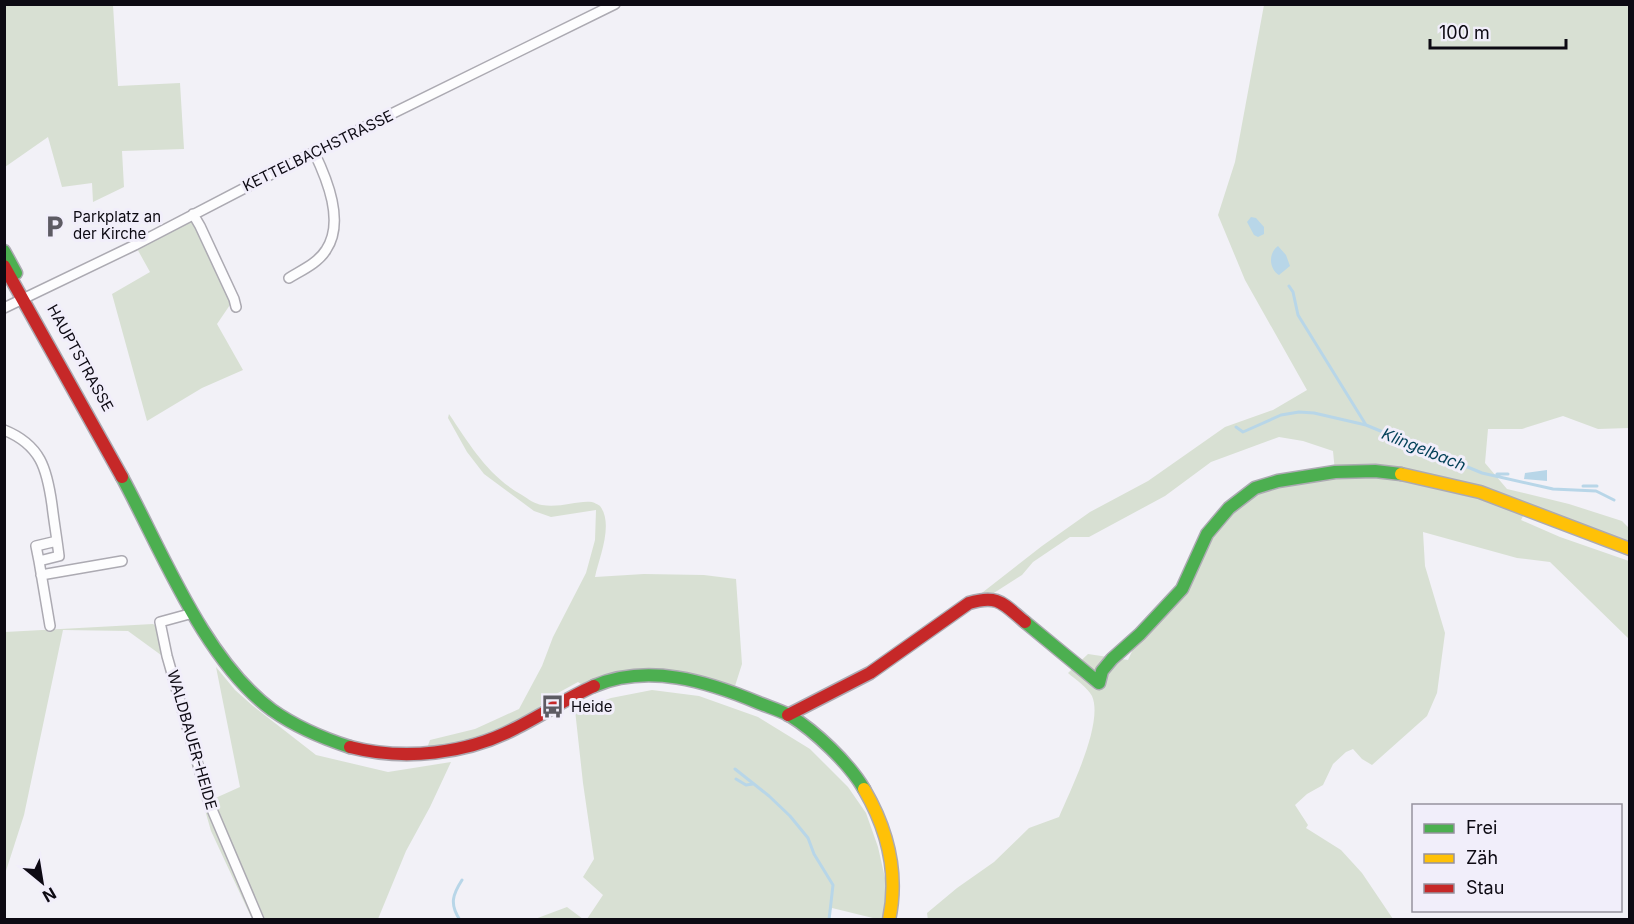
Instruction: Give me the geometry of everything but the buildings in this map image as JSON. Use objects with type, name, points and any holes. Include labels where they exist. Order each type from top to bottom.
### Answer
[{"type":"main road","name":"HAUPTSTRASSE","points":[[4,251],[58,366],[124,481]]},
{"type":"main road","name":"HAUPTSTRASSE","points":[[4,266],[85,395],[124,481]]},
{"type":"main road","points":[[788,715],[806,703],[843,688],[871,672],[969,603],[986,598],[1001,602],[1078,663],[1099,683],[1102,671],[1112,658],[1140,634],[1182,589],[1207,534],[1229,508],[1255,488],[1278,481],[1335,472],[1375,471],[1413,476],[1480,492],[1629,549]]},
{"type":"main road","points":[[124,481],[193,613],[224,662],[265,704],[295,724],[320,736],[364,750],[421,754],[467,747],[499,736],[598,684],[633,676],[677,676],[698,681],[788,715],[819,740],[861,783],[877,815],[887,840],[893,885],[893,907],[889,920]]},
{"type":"street","name":"KETTELBACHSTRASSE","points":[[4,308],[615,4]]},
{"type":"street","points":[[289,278],[325,252],[334,236],[330,196],[324,171],[314,152]]},
{"type":"street","points":[[193,214],[236,307]]},
{"type":"street","points":[[4,430],[28,444],[43,463],[48,479],[59,556],[39,561]]},
{"type":"street","points":[[50,626],[36,546],[57,541]]},
{"type":"street","points":[[41,575],[122,561]]},
{"type":"street","name":"WALDBAUER-HEIDE","points":[[193,613],[160,622],[167,656],[208,800],[260,920]]},
{"type":"shaded area","points":[[5,4],[113,5],[118,86],[180,83],[184,149],[122,151],[124,187],[93,202],[92,183],[62,187],[48,137],[5,167]]},
{"type":"shaded area","points":[[1264,5],[1629,5],[1629,428],[1598,429],[1563,416],[1522,429],[1488,429],[1485,463],[1507,489],[1569,504],[1622,521],[1629,528],[1629,544],[1527,508],[1521,520],[1560,537],[1629,561],[1629,639],[1550,562],[1517,558],[1423,532],[1425,566],[1445,633],[1437,693],[1427,716],[1372,765],[1362,759],[1353,749],[1346,752],[1333,764],[1323,785],[1307,794],[1295,805],[1308,825],[1306,828],[1341,850],[1362,873],[1393,919],[928,920],[927,913],[994,862],[1029,828],[1059,817],[1090,739],[1094,708],[1090,693],[1068,673],[1088,654],[1128,660],[1140,634],[1182,589],[1207,534],[1255,488],[1335,472],[1333,451],[1303,441],[1279,437],[1211,462],[1165,496],[1089,537],[1070,537],[1033,562],[1022,575],[986,598],[969,603],[1090,512],[1148,481],[1225,427],[1273,410],[1307,390],[1245,280],[1218,215],[1235,162]]},
{"type":"shaded area","points":[[193,214],[234,299],[217,324],[243,370],[202,388],[147,421],[112,294],[150,272],[135,245]]},
{"type":"shaded area","points":[[449,414],[489,469],[529,500],[549,506],[593,502],[600,506],[604,513],[606,531],[595,577],[644,574],[704,575],[736,579],[742,664],[735,686],[676,671],[622,672],[581,684],[578,682],[547,699],[535,711],[505,728],[456,744],[427,748],[430,740],[475,729],[519,709],[586,573],[595,540],[596,510],[551,517],[534,511],[484,474],[467,452],[448,418]]},
{"type":"shaded area","points":[[153,624],[156,626],[186,726],[256,919],[252,919],[211,831],[161,655],[128,631],[63,630],[24,815],[5,874],[5,632]]},
{"type":"shaded area","points":[[216,667],[235,690],[253,706],[316,755],[388,772],[451,762],[406,851],[378,919],[265,919],[211,800],[240,787]]},
{"type":"shaded area","points":[[652,690],[699,696],[758,717],[810,749],[848,787],[866,813],[878,847],[887,887],[886,919],[832,908],[827,920],[587,919],[603,895],[583,877],[594,859],[575,710],[611,698]]},
{"type":"shaded area","points":[[567,907],[583,919],[535,919]]},
{"type":"water","points":[[1251,217],[1256,218],[1264,227],[1264,234],[1258,237],[1254,235],[1247,222]]},
{"type":"water","points":[[1278,246],[1286,255],[1290,266],[1279,275],[1273,269],[1271,261]]},
{"type":"water","points":[[1547,470],[1547,481],[1524,479],[1525,473]]},
{"type":"waterway","points":[[1289,286],[1293,292],[1298,315],[1366,425]]},
{"type":"waterway","name":"Klingelbach","points":[[1236,427],[1243,432],[1281,415],[1299,412],[1314,413],[1366,425],[1482,473],[1553,489],[1596,491],[1614,500]]},
{"type":"waterway","name":"Klingelbach","points":[[1497,474],[1508,474]]},
{"type":"waterway","points":[[1583,486],[1597,486]]},
{"type":"waterway","points":[[735,769],[769,796],[808,838],[814,854],[833,885],[829,920]]},
{"type":"waterway","points":[[736,779],[746,785],[753,784]]},
{"type":"waterway","points":[[460,920],[453,904],[456,890],[462,880]]},
{"type":"traffic: fast","points":[[4,251],[16,273]]},
{"type":"traffic: fast","points":[[1025,622],[1099,683],[1102,671],[1112,659],[1140,634],[1182,589],[1207,534],[1229,508],[1255,488],[1278,481],[1335,472],[1375,471],[1401,474]]},
{"type":"traffic: fast","points":[[122,477],[186,602],[225,663],[248,689],[272,710],[310,732],[350,747]]},
{"type":"traffic: fast","points":[[594,686],[614,679],[656,675],[698,682],[739,695],[785,713],[799,722],[841,758],[864,789]]},
{"type":"traffic: slow","points":[[1401,474],[1480,492],[1630,549]]},
{"type":"traffic: slow","points":[[864,789],[879,820],[889,852],[893,885],[889,920]]},
{"type":"traffic: jam","points":[[4,266],[122,477]]},
{"type":"traffic: jam","points":[[788,715],[870,673],[969,603],[979,600],[1000,602],[1025,622]]},
{"type":"traffic: jam","points":[[350,747],[392,754],[413,754],[477,744],[526,723],[594,686]]},
{"type":"place","name":"Parkplatz an der Kirche","points":[[55,226]]},
{"type":"place","name":"Heide","points":[[553,707]]}]
